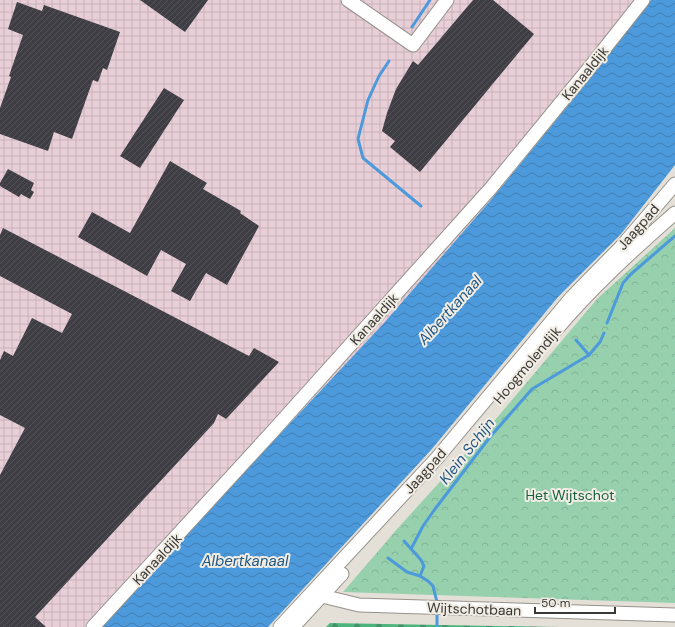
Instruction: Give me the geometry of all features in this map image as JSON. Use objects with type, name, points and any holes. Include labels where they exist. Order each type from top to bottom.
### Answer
[{"type":"street","points":[[348,0],[413,45],[446,0]]},
{"type":"street","name":"Kanaaldijk","points":[[93,627],[273,431],[491,188],[643,0]]},
{"type":"street","name":"Jaagpad","points":[[280,627],[437,458],[572,297],[622,246],[675,184]]},
{"type":"street","name":"Hoogmolendijk","points":[[293,627],[444,464],[579,304],[630,253],[675,213]]},
{"type":"street","name":"Wijtschotbaan","points":[[322,596],[359,605],[675,615]]},
{"type":"shaded area","points":[[0,0],[651,0],[588,81],[490,201],[384,323],[99,627],[0,627]]},
{"type":"green space","name":"Het Wijtschot","points":[[675,228],[675,603],[343,592],[398,528],[485,432],[597,299]]},
{"type":"green space","points":[[330,623],[560,627],[326,627]]},
{"type":"water","name":"Albertkanaal","points":[[651,0],[675,0],[675,165],[621,234],[558,297],[431,450],[268,627],[99,627],[384,323],[490,201],[588,81]]},
{"type":"building","points":[[140,0],[208,0],[185,32]]},
{"type":"building","points":[[473,0],[493,0],[534,34],[420,172],[390,147],[395,141],[382,131],[387,113],[396,89],[413,61],[418,65]]},
{"type":"building","points":[[17,2],[42,11],[44,5],[120,32],[107,70],[103,68],[98,82],[93,80],[72,139],[54,132],[48,151],[0,134],[0,108],[23,35],[8,29]]},
{"type":"building","points":[[164,88],[184,100],[140,168],[120,156]]},
{"type":"building","points":[[170,161],[207,183],[203,189],[241,211],[240,213],[259,226],[227,285],[206,273],[190,301],[171,291],[186,264],[161,250],[147,276],[78,237],[92,212],[130,233]]},
{"type":"building","points":[[8,169],[34,183],[31,190],[34,192],[30,199],[21,194],[19,197],[0,186],[0,183]]},
{"type":"building","points":[[3,228],[249,356],[254,348],[279,362],[226,419],[218,414],[214,423],[35,617],[46,627],[0,627],[0,475],[25,428],[0,415],[0,360],[4,351],[13,356],[32,318],[62,333],[72,314],[0,276],[0,235]]},
{"type":"waterway","name":"Klein Schijn","points":[[412,27],[430,0]]},
{"type":"waterway","name":"Klein Schijn","points":[[389,61],[379,76],[368,100],[358,139],[363,158],[421,206]]},
{"type":"waterway","points":[[607,323],[623,283],[631,274],[675,236]]},
{"type":"waterway","points":[[589,355],[600,342],[604,333]]},
{"type":"waterway","name":"Klein Schijn","points":[[411,549],[423,526],[435,509],[490,437],[532,389],[589,355],[576,340]]},
{"type":"waterway","name":"Klein Schijn","points":[[404,541],[421,560],[424,566],[420,576]]},
{"type":"waterway","name":"Klein Schijn","points":[[388,558],[407,572],[420,576],[428,581],[433,586],[437,602]]},
{"type":"waterway","name":"Klein Schijn","points":[[437,615],[437,627]]}]
